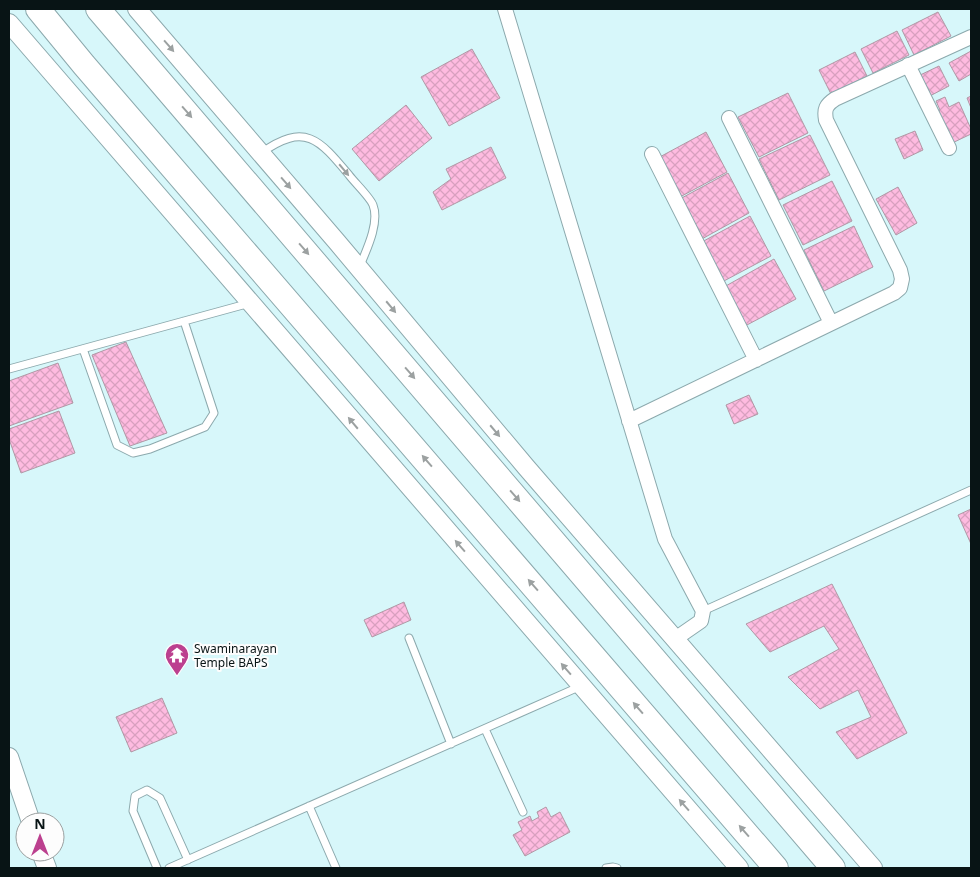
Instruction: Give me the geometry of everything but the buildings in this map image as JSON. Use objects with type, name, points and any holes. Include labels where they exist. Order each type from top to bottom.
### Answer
[{"type":"highway","points":[[38,9],[90,73],[776,868]]},
{"type":"highway","points":[[98,9],[834,868]]},
{"type":"street","points":[[137,9],[526,467],[874,868]]},
{"type":"street","points":[[505,9],[666,538],[675,560],[703,611],[701,621],[675,639]]},
{"type":"street","points":[[9,23],[739,868]]},
{"type":"street","points":[[629,421],[831,324],[894,293],[900,288],[902,279],[900,270],[826,120],[824,111],[827,104],[835,98],[971,37]]},
{"type":"street","points":[[908,65],[948,148]]},
{"type":"street","points":[[729,118],[831,324]]},
{"type":"street","points":[[652,154],[756,360]]},
{"type":"street","points":[[9,757],[18,796],[26,812]]},
{"type":"lane","points":[[260,153],[278,141],[298,136],[316,141],[331,153],[373,204],[372,236],[359,269]]},
{"type":"lane","points":[[9,369],[250,302]]},
{"type":"lane","points":[[83,349],[117,445],[133,453],[150,449],[205,427],[214,413],[184,321]]},
{"type":"lane","points":[[703,611],[971,490]]},
{"type":"lane","points":[[409,638],[451,744]]},
{"type":"lane","points":[[170,868],[581,686]]},
{"type":"lane","points":[[485,729],[523,812]]},
{"type":"lane","points":[[157,868],[133,811],[135,796],[147,790],[160,798],[188,860]]},
{"type":"lane","points":[[309,806],[336,868]]},
{"type":"lane","points":[[606,868],[617,868]]},
{"type":"place","name":"Swaminarayan Temple BAPS","points":[[177,676]]}]
